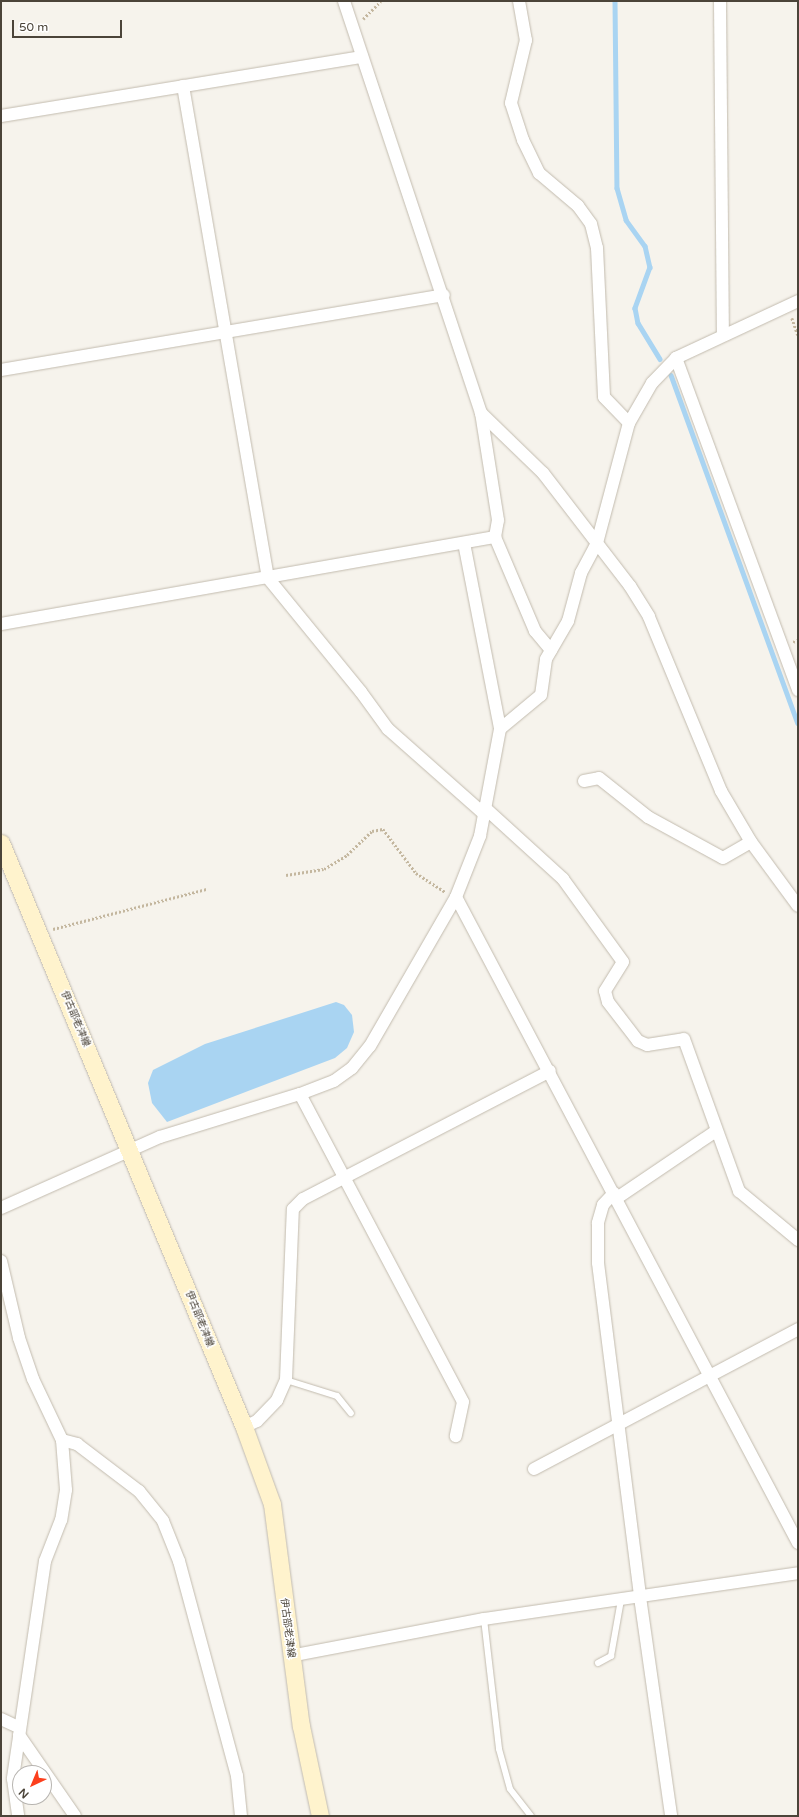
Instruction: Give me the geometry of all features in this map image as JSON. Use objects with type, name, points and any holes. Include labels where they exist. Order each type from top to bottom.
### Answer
[{"type":"main road","name":"伊古部老津線","points":[[1,843],[244,1427],[272,1504],[300,1726],[320,1816]]},
{"type":"street","points":[[344,1],[444,295],[481,413],[498,520],[495,537],[535,631],[551,650]]},
{"type":"street","points":[[519,1],[526,40],[511,104],[523,140],[539,173],[578,206],[591,224],[597,248],[604,397],[629,423]]},
{"type":"street","points":[[720,1],[723,334]]},
{"type":"street","points":[[1,116],[362,57]]},
{"type":"street","points":[[183,86],[268,578],[361,692],[388,729],[563,879],[623,962],[605,991],[608,1002],[638,1041],[647,1044],[684,1039],[739,1192],[798,1240]]},
{"type":"street","points":[[1,370],[444,295]]},
{"type":"street","points":[[500,729],[541,694],[546,659],[568,621],[581,573],[597,543],[629,423],[652,383],[676,358],[723,334],[793,303]]},
{"type":"street","points":[[676,358],[798,690]]},
{"type":"street","points":[[481,413],[542,473],[597,543],[649,617],[721,791],[751,842],[798,906]]},
{"type":"street","points":[[1,624],[495,537]]},
{"type":"street","points":[[1,1208],[160,1137],[300,1094],[334,1081],[352,1068],[370,1046],[456,898],[480,836],[500,729],[464,543]]},
{"type":"street","points":[[584,781],[599,778],[648,817],[723,858],[751,842]]},
{"type":"street","points":[[456,898],[550,1071],[798,1543]]},
{"type":"street","points":[[244,1427],[257,1422],[277,1400],[286,1380],[293,1209],[303,1200],[550,1071]]},
{"type":"street","points":[[300,1094],[463,1402],[456,1436]]},
{"type":"street","points":[[672,1816],[640,1597],[598,1263],[598,1223],[603,1205],[716,1131]]},
{"type":"street","points":[[1,1261],[19,1338],[33,1378],[62,1440],[66,1490],[61,1520],[45,1561],[13,1779],[18,1816]]},
{"type":"street","points":[[534,1469],[618,1423],[798,1329]]},
{"type":"street","points":[[62,1440],[77,1444],[139,1491],[163,1521],[179,1561],[237,1776],[241,1816]]},
{"type":"street","points":[[290,1656],[484,1619],[798,1573]]},
{"type":"street","points":[[1,1719],[20,1732],[75,1816]]},
{"type":"lane","points":[[286,1380],[337,1396],[351,1414]]},
{"type":"lane","points":[[598,1663],[611,1656],[621,1600]]},
{"type":"lane","points":[[484,1619],[499,1749],[510,1789],[531,1816]]},
{"type":"path","points":[[353,29],[381,1]]},
{"type":"path","points":[[793,303],[798,334]]},
{"type":"path","points":[[286,875],[324,869],[347,855],[372,831],[383,829],[416,873],[440,890],[456,898]]},
{"type":"path","points":[[39,933],[207,889]]},
{"type":"water","points":[[336,1002],[344,1005],[352,1015],[354,1032],[347,1048],[335,1058],[167,1122],[152,1103],[148,1083],[153,1070],[205,1044]]},
{"type":"waterway","points":[[615,1],[617,188],[626,220],[645,246],[650,267],[635,308],[638,323],[660,359]]},
{"type":"waterway","points":[[671,375],[798,723]]}]
